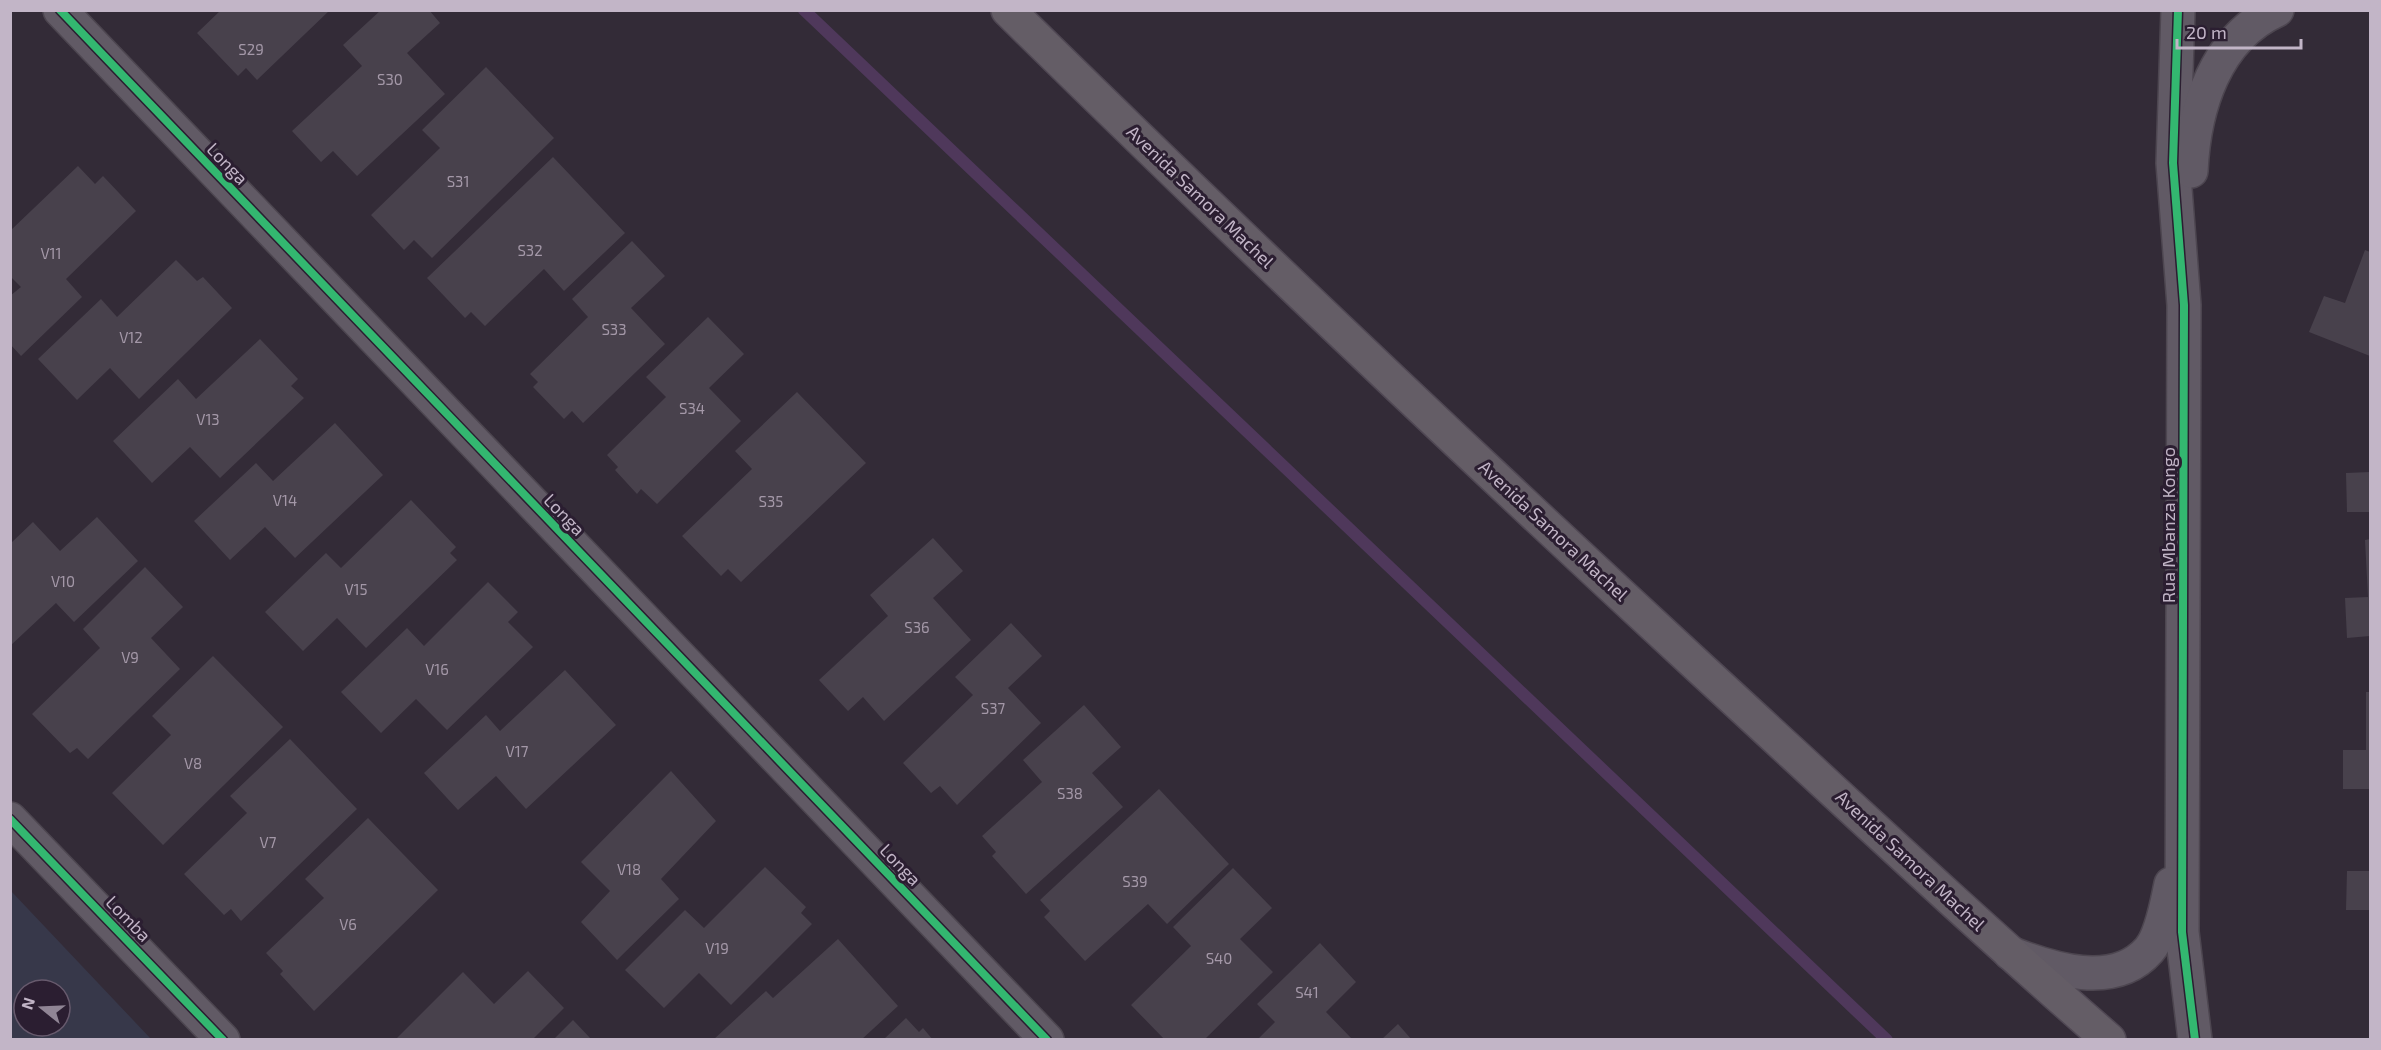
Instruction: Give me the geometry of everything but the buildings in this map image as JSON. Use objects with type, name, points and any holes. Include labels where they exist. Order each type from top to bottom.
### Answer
[{"type":"main road","name":"Avenida Samora Machel","points":[[1008,10],[1206,205],[1474,459],[2008,952],[2109,1040]]},
{"type":"street","name":"Longa","points":[[60,10],[1047,1040]]},
{"type":"street","name":"Rua Mbanza Kongo","points":[[2178,10],[2173,163],[2184,305],[2182,932],[2195,1040]]},
{"type":"street","points":[[2184,305],[2192,150],[2206,86],[2232,41],[2261,18],[2277,10]]},
{"type":"street","name":"Lomba","points":[[10,819],[223,1040]]},
{"type":"street","name":"Rua Mbanza Kongo","points":[[2008,952],[2046,967],[2095,973],[2125,967],[2150,949],[2164,916],[2184,820]]},
{"type":"shaded area","points":[[11,891],[151,1039],[11,1039]]},
{"type":"waterway","points":[[804,10],[1887,1040]]},
{"type":"cycle path","points":[[60,10],[1047,1040]]},
{"type":"cycle path","points":[[2178,10],[2173,163],[2184,305],[2182,932],[2195,1040]]},
{"type":"cycle path","points":[[10,819],[223,1040]]}]
